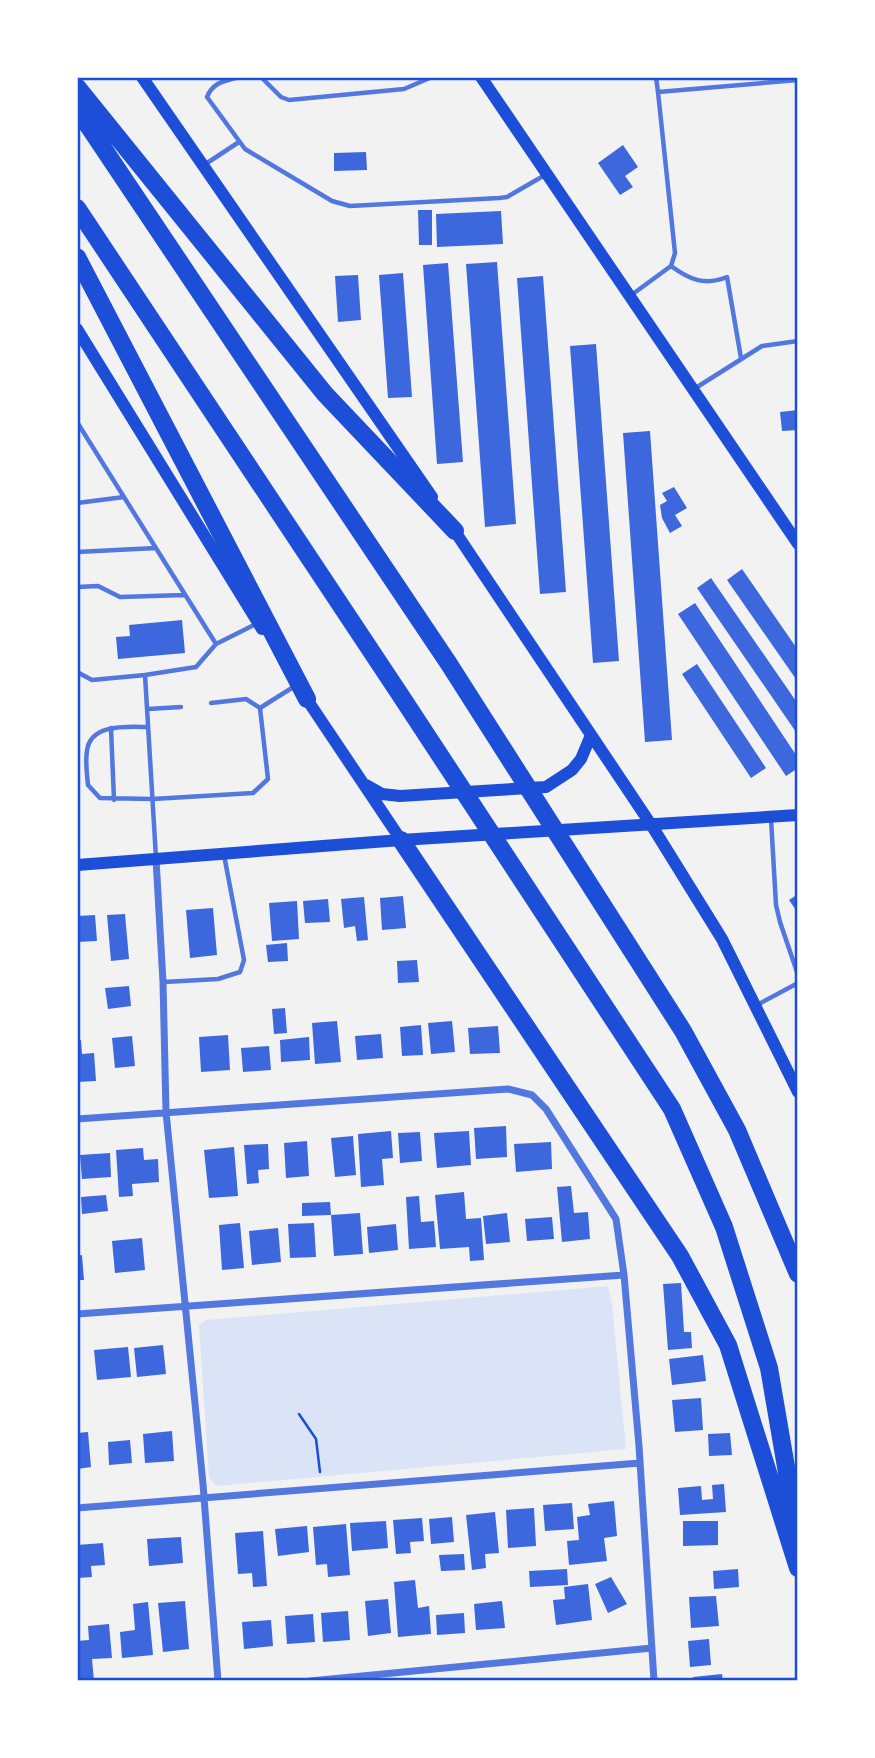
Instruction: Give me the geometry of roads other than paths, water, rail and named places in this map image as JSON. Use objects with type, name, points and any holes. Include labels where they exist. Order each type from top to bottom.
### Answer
[{"type":"highway","points":[[77,87],[325,394],[455,531]]},
{"type":"highway","points":[[77,109],[449,664],[683,1031],[737,1130],[798,1275]]},
{"type":"highway","points":[[77,208],[672,1108],[724,1227],[769,1368],[796,1525],[798,1554]]},
{"type":"highway","points":[[77,257],[301,692]]},
{"type":"highway","points":[[401,841],[686,1267],[728,1345],[798,1568]]},
{"type":"main road","points":[[481,77],[797,542]]},
{"type":"main road","points":[[144,78],[455,531],[652,826],[723,939],[798,1092]]},
{"type":"main road","points":[[77,328],[301,692],[401,841]]},
{"type":"main road","points":[[363,783],[382,794],[400,796],[546,787],[572,770],[581,758],[591,735]]},
{"type":"main road","points":[[77,865],[798,815]]},
{"type":"street","points":[[156,859],[163,982],[166,1112],[204,1497],[218,1681]]},
{"type":"street","points":[[77,1119],[508,1089],[532,1095],[545,1108],[616,1219],[624,1275],[640,1463],[654,1681]]},
{"type":"street","points":[[77,1314],[624,1275]]},
{"type":"street","points":[[77,1507],[640,1463]]},
{"type":"street","points":[[310,1681],[652,1648]]},
{"type":"lane","points":[[239,77],[219,82],[209,91],[207,97],[244,149],[332,201],[350,206],[507,197],[547,174]]},
{"type":"lane","points":[[261,77],[281,97],[289,100],[404,89],[432,77]]},
{"type":"lane","points":[[630,296],[671,266],[675,253],[656,77]]},
{"type":"lane","points":[[658,92],[798,80]]},
{"type":"lane","points":[[204,166],[239,142]]},
{"type":"lane","points":[[671,266],[689,279],[713,283],[727,277],[741,358]]},
{"type":"lane","points":[[693,389],[761,346],[798,341]]},
{"type":"lane","points":[[77,422],[216,644]]},
{"type":"lane","points":[[77,503],[124,497]]},
{"type":"lane","points":[[77,552],[156,548]]},
{"type":"lane","points":[[77,587],[98,586],[120,597],[186,595]]},
{"type":"lane","points":[[77,672],[92,680],[196,667],[216,644],[258,623]]},
{"type":"lane","points":[[145,675],[156,859]]},
{"type":"lane","points":[[260,708],[301,692]]},
{"type":"lane","points":[[211,702],[246,699],[260,708]]},
{"type":"lane","points":[[148,709],[181,707]]},
{"type":"lane","points":[[148,727],[111,728],[94,735],[87,749],[88,785],[100,798],[153,799],[253,793],[268,779],[260,708]]},
{"type":"lane","points":[[111,728],[114,800]]},
{"type":"lane","points":[[771,817],[776,905],[798,975]]},
{"type":"lane","points":[[163,982],[218,979],[240,972],[244,960],[224,854]]},
{"type":"lane","points":[[756,1006],[798,983]]}]
